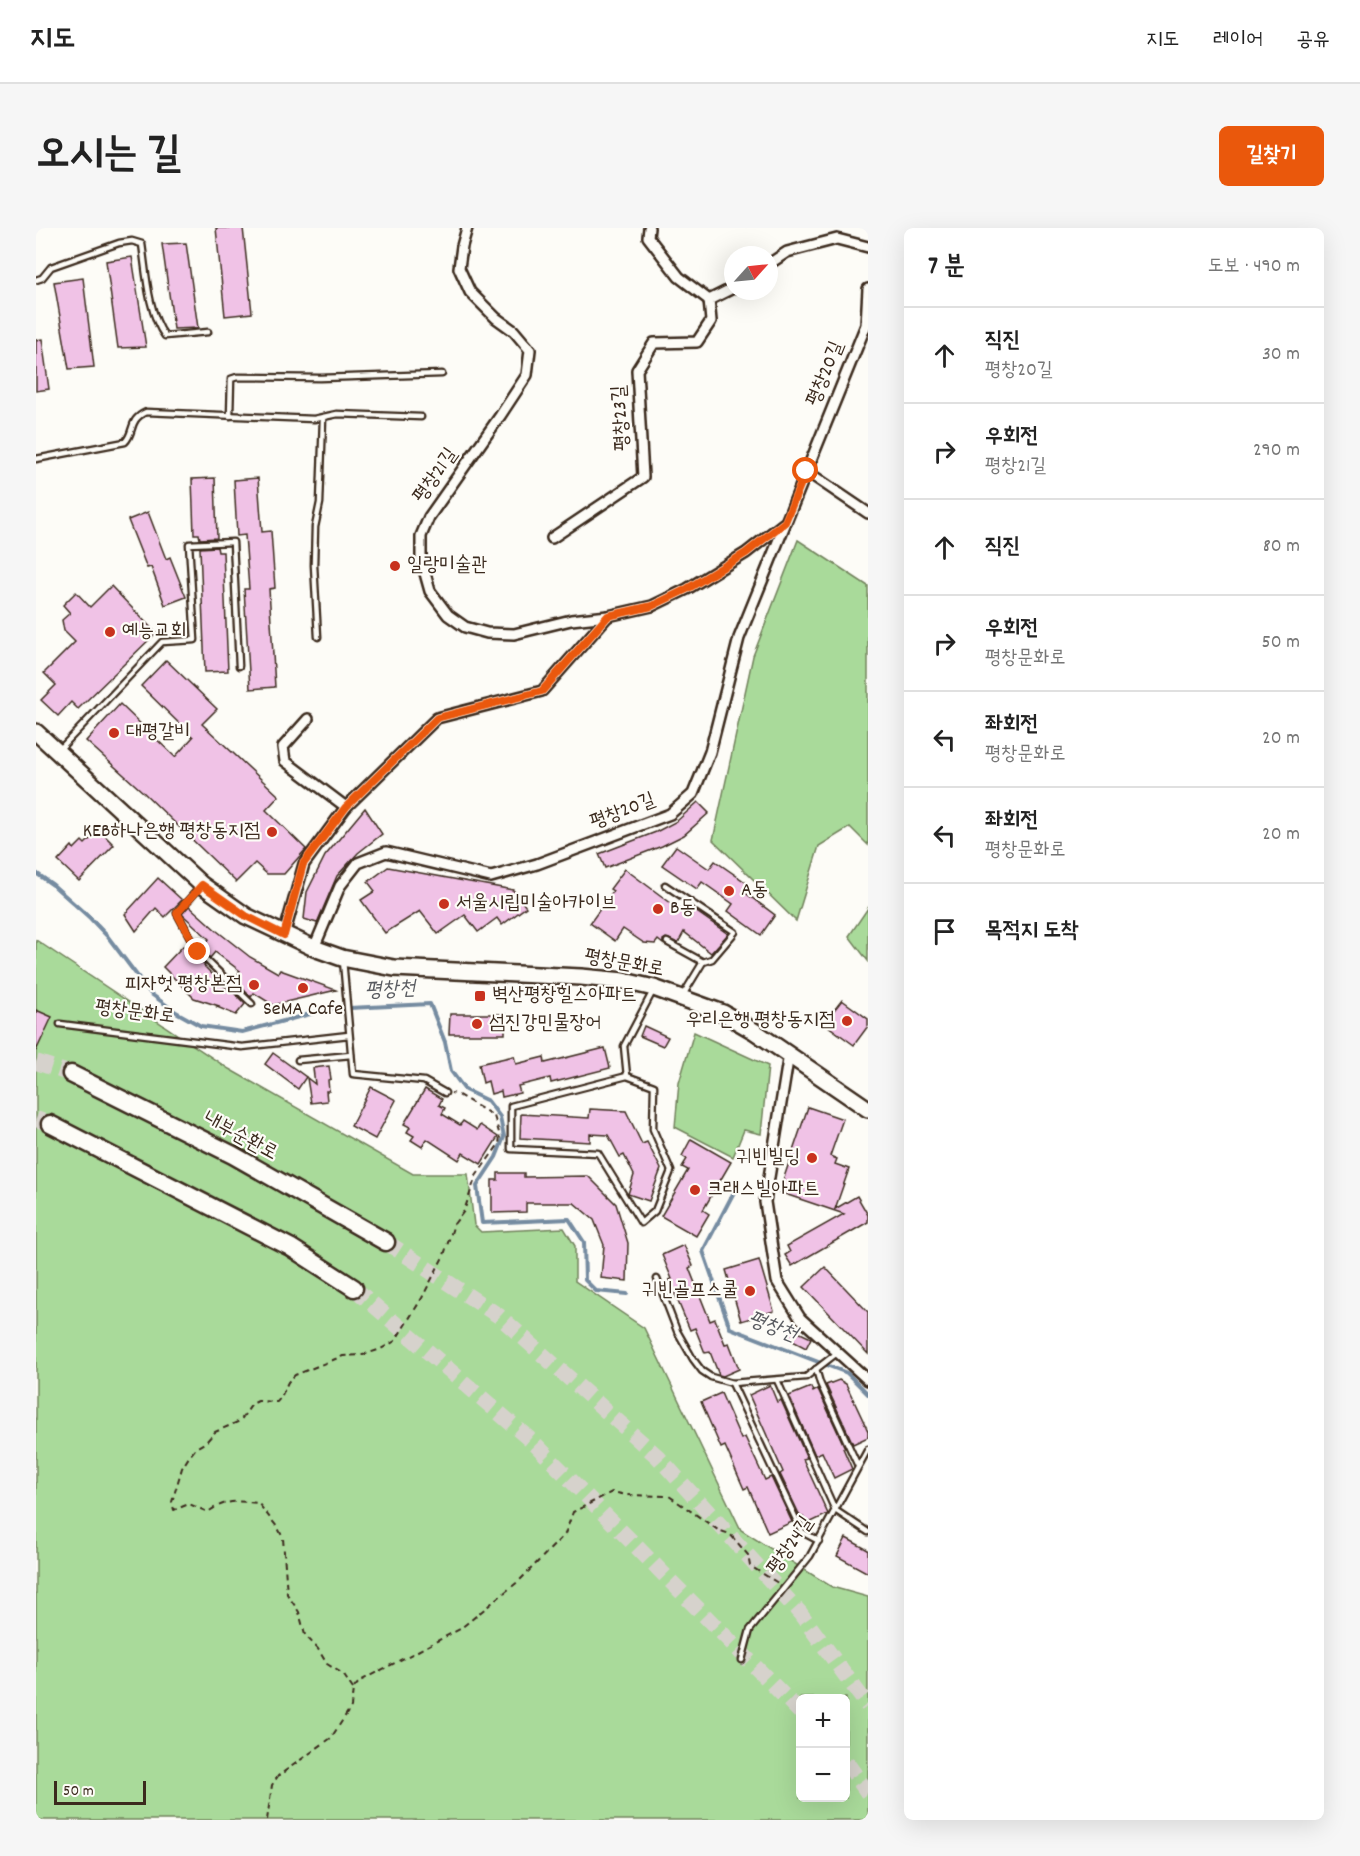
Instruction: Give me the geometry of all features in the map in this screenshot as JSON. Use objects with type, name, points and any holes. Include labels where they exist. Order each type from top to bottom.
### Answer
[{"type":"highway","name":"내부순환로","points":[[71,1074],[233,1155],[386,1242]]},
{"type":"highway","points":[[50,1124],[290,1247],[354,1288]]},
{"type":"main road","name":"평창문화로","points":[[36,732],[202,885],[246,916],[284,935],[342,958],[406,969],[581,977],[624,981],[654,988],[723,1013],[754,1031],[868,1108]]},
{"type":"street","name":"평창21길","points":[[468,228],[462,246],[459,268],[470,292],[496,318],[514,331],[530,350],[526,375],[429,517],[421,536],[422,559],[430,591],[448,615],[465,627],[487,633],[514,634],[571,620],[608,616],[652,606],[687,589],[746,553],[785,522]]},
{"type":"street","points":[[649,228],[648,237],[679,277],[709,300],[724,292]]},
{"type":"street","points":[[778,258],[787,252],[837,239],[868,247]]},
{"type":"street","name":"평창20길","points":[[314,948],[340,886],[358,863],[386,852],[491,877],[537,864],[670,814],[693,794],[710,752],[739,638],[867,327],[868,289]]},
{"type":"street","name":"평창23길","points":[[552,538],[642,477],[637,370],[654,343],[697,342],[711,321],[709,300]]},
{"type":"street","points":[[806,471],[868,513]]},
{"type":"street","points":[[284,935],[303,864],[346,807],[437,718],[542,691],[608,616]]},
{"type":"street","points":[[308,719],[284,747],[285,761],[346,807]]},
{"type":"street","points":[[789,1054],[765,1202],[777,1281],[800,1318],[868,1380]]},
{"type":"lane","points":[[36,280],[42,278],[51,267],[119,243],[142,244],[154,312],[161,331],[165,336],[208,332]]},
{"type":"lane","points":[[230,416],[231,379],[237,377],[320,378],[442,374]]},
{"type":"lane","points":[[36,459],[125,442],[138,415],[146,412],[314,420],[337,414],[421,417]]},
{"type":"lane","points":[[318,637],[314,565],[315,527],[320,503],[323,418]]},
{"type":"lane","points":[[57,752],[162,642],[195,640],[189,544],[233,542],[239,666]]},
{"type":"lane","points":[[202,885],[177,913],[198,952],[252,1004]]},
{"type":"lane","points":[[665,885],[735,932],[712,959],[703,962],[682,997]]},
{"type":"lane","points":[[667,942],[703,962]]},
{"type":"lane","points":[[342,958],[353,1074],[424,1081],[445,1093]]},
{"type":"lane","points":[[627,1076],[624,1046],[654,988]]},
{"type":"lane","name":"평창문화로","points":[[60,1024],[242,1047],[349,1035]]},
{"type":"lane","points":[[298,1060],[351,1055]]},
{"type":"lane","points":[[627,1076],[654,1086],[653,1129],[672,1171],[655,1211],[641,1223],[598,1153],[510,1149],[511,1106],[627,1076]]},
{"type":"lane","points":[[657,1279],[677,1331],[693,1359],[702,1371],[711,1377],[732,1383],[806,1377],[838,1353]]},
{"type":"lane","points":[[816,1369],[820,1383],[858,1466]]},
{"type":"lane","points":[[777,1380],[835,1510],[868,1532]]},
{"type":"lane","points":[[732,1383],[802,1532],[819,1541]]},
{"type":"lane","name":"평창24길","points":[[742,1660],[750,1630],[810,1556],[868,1449]]},
{"type":"path","points":[[354,1689],[343,1674],[327,1664],[318,1649],[305,1635],[299,1612],[287,1594],[283,1538],[258,1503],[231,1501],[220,1504],[208,1512],[189,1504],[174,1510],[172,1502],[182,1468],[189,1457],[215,1431],[240,1421],[252,1404],[258,1401],[277,1402],[288,1382],[295,1375],[344,1356],[363,1355],[381,1349],[395,1341],[422,1298],[444,1255],[454,1224],[464,1211],[477,1176],[499,1144],[500,1136],[494,1116],[457,1094],[445,1093]]},
{"type":"path","points":[[267,1820],[272,1785],[278,1776],[331,1738],[351,1707],[354,1689],[360,1681],[460,1629],[520,1580],[565,1534],[573,1512],[612,1492],[627,1495],[669,1496],[718,1530],[730,1534],[748,1555],[750,1566],[785,1587]]},
{"type":"green space","points":[[798,540],[868,586],[868,845],[850,827],[819,846],[796,921],[713,840],[753,656]]},
{"type":"green space","points":[[868,908],[868,961],[849,936]]},
{"type":"green space","points":[[36,940],[229,1069],[413,1174],[468,1174],[474,1225],[481,1232],[564,1228],[575,1246],[575,1281],[644,1328],[741,1530],[832,1587],[868,1597],[868,1820],[36,1820]]},
{"type":"green space","points":[[694,1032],[768,1066],[761,1134],[744,1130],[733,1157],[675,1127],[679,1083]]},
{"type":"building","points":[[216,228],[243,228],[252,313],[225,316]]},
{"type":"building","points":[[186,243],[198,328],[174,329],[162,244]]},
{"type":"building","points":[[132,257],[146,347],[118,348],[106,261]]},
{"type":"building","points":[[83,278],[94,367],[69,369],[54,282]]},
{"type":"building","points":[[42,339],[49,389],[36,391],[36,340]]},
{"type":"building","points":[[215,478],[217,538],[200,539],[199,534],[194,534],[192,479]]},
{"type":"building","points":[[258,478],[262,532],[271,531],[275,588],[269,589],[275,687],[250,689],[244,589],[249,589],[245,535],[237,536],[234,480]]},
{"type":"building","points":[[148,512],[166,559],[170,557],[186,597],[165,605],[151,567],[147,568],[128,520]]},
{"type":"building","points":[[217,547],[218,552],[223,552],[228,671],[205,672],[200,548]]},
{"type":"building","name":"예능교회","points":[[111,586],[156,633],[78,709],[71,702],[58,716],[41,700],[56,685],[44,673],[75,642],[64,631],[62,620],[70,613],[63,605],[76,592],[90,607]]},
{"type":"building","points":[[166,660],[217,709],[202,724],[279,796],[266,810],[306,849],[284,874],[267,874],[255,863],[236,882],[143,792],[86,741],[120,704],[175,757],[193,737],[141,686]]},
{"type":"building","points":[[698,802],[709,813],[684,835],[605,868],[599,854],[656,832],[677,821]]},
{"type":"building","points":[[365,808],[382,834],[358,853],[337,876],[317,923],[304,919],[307,892],[325,856]]},
{"type":"building","points":[[99,830],[114,845],[79,881],[58,861],[72,846],[74,849],[82,841],[85,844]]},
{"type":"building","name":"A동","points":[[676,846],[709,869],[715,861],[748,884],[743,891],[775,915],[761,935],[728,911],[733,904],[702,882],[697,889],[662,865]]},
{"type":"building","name":"서울시립미술아카이브","points":[[388,867],[513,890],[526,907],[502,925],[497,918],[478,932],[465,915],[438,934],[420,911],[385,933],[361,900],[375,891],[368,882]]},
{"type":"building","points":[[625,869],[683,912],[688,906],[728,934],[711,953],[684,932],[678,943],[666,938],[663,944],[658,940],[655,944],[644,943],[623,929],[615,941],[590,923],[613,891],[610,889]]},
{"type":"building","points":[[158,878],[182,900],[165,917],[156,908],[136,931],[125,914]]},
{"type":"building","points":[[189,906],[250,957],[278,973],[280,970],[336,990],[273,1005],[254,993],[251,997],[234,980],[240,971],[215,952],[210,958],[202,949],[209,939],[182,914]]},
{"type":"building","points":[[183,946],[245,1004],[236,1015],[217,1007],[219,1006],[194,998],[163,967]]},
{"type":"building","name":"우리은행 평창동지점","points":[[842,1000],[868,1019],[868,1026],[854,1045],[824,1023]]},
{"type":"building","points":[[36,1010],[52,1017],[36,1051]]},
{"type":"building","name":"섬진강민물장어","points":[[450,1014],[505,1014],[505,1034],[449,1034]]},
{"type":"building","points":[[644,1026],[668,1037],[663,1046],[640,1036]]},
{"type":"building","points":[[605,1048],[610,1068],[551,1083],[550,1078],[518,1086],[520,1093],[502,1097],[501,1091],[491,1094],[488,1081],[483,1083],[479,1064],[514,1056],[516,1064],[544,1057],[545,1063]]},
{"type":"building","points":[[273,1053],[306,1077],[298,1089],[265,1064]]},
{"type":"building","points":[[329,1066],[331,1079],[328,1080],[329,1091],[326,1091],[327,1101],[311,1103],[307,1078],[315,1084],[313,1068]]},
{"type":"building","points":[[371,1087],[396,1100],[375,1139],[351,1126]]},
{"type":"building","points":[[425,1089],[442,1099],[439,1105],[445,1108],[442,1114],[460,1125],[463,1121],[477,1130],[480,1125],[498,1137],[481,1164],[463,1153],[459,1160],[427,1139],[422,1147],[411,1140],[414,1136],[407,1132],[410,1127],[404,1124]]},
{"type":"building","name":"귀빈빌딩","points":[[808,1107],[843,1119],[830,1156],[837,1159],[835,1164],[849,1169],[835,1209],[857,1196],[868,1215],[868,1222],[792,1266],[785,1255],[790,1252],[787,1246],[844,1214],[779,1192]]},
{"type":"building","points":[[590,1109],[626,1111],[642,1144],[647,1142],[661,1169],[649,1201],[628,1194],[634,1175],[624,1155],[620,1157],[608,1135],[590,1134],[590,1142],[520,1138],[521,1114],[589,1118]]},
{"type":"building","name":"크래스빌아파트","points":[[691,1139],[731,1162],[703,1210],[709,1214],[696,1236],[661,1216],[688,1170],[682,1167],[687,1159],[682,1156]]},
{"type":"building","points":[[498,1173],[524,1173],[524,1177],[588,1176],[616,1204],[628,1243],[627,1281],[601,1278],[604,1245],[594,1220],[574,1203],[526,1203],[526,1212],[492,1213],[492,1180],[498,1180]]},
{"type":"building","points":[[684,1245],[693,1266],[689,1268],[710,1321],[715,1319],[725,1344],[729,1343],[739,1369],[723,1376],[719,1375],[710,1352],[705,1353],[695,1328],[690,1330],[669,1280],[672,1279],[662,1255]]},
{"type":"building","name":"귀빈골프스쿨","points":[[759,1260],[774,1311],[741,1321],[726,1270]]},
{"type":"building","points":[[825,1267],[868,1312],[868,1354],[804,1287]]},
{"type":"building","points":[[792,1329],[811,1338],[806,1348],[787,1338]]},
{"type":"building","points":[[839,1380],[846,1384],[868,1431],[868,1437],[853,1444],[826,1385]]},
{"type":"building","points":[[770,1385],[777,1402],[781,1400],[807,1458],[803,1459],[828,1514],[807,1524],[803,1517],[801,1518],[780,1474],[783,1472],[749,1395]]},
{"type":"building","points":[[811,1387],[813,1392],[818,1389],[852,1469],[834,1478],[822,1452],[815,1455],[789,1396]]},
{"type":"building","points":[[721,1393],[741,1439],[745,1437],[765,1480],[771,1477],[792,1522],[768,1533],[748,1487],[744,1489],[725,1446],[721,1448],[701,1402]]},
{"type":"building","points":[[846,1538],[868,1550],[868,1573],[837,1556]]},
{"type":"waterway","name":"평창천","points":[[36,873],[90,918],[108,937],[151,994],[201,1026],[242,1032],[329,1009],[430,1004],[445,1042],[451,1071],[465,1090],[488,1101],[500,1117],[504,1137],[496,1157],[477,1186],[482,1223],[569,1219],[584,1242],[585,1280],[596,1291],[627,1294]]},
{"type":"waterway","name":"평창천","points":[[734,1192],[703,1251],[730,1328],[847,1373],[868,1394]]},
{"type":"tunnel","points":[[36,1062],[71,1074]]},
{"type":"tunnel","points":[[36,1119],[50,1124]]},
{"type":"tunnel","points":[[386,1242],[499,1316],[658,1457],[800,1613],[868,1706]]},
{"type":"tunnel","points":[[354,1288],[534,1443],[796,1708]]},
{"type":"tunnel","points":[[850,1768],[868,1793]]},
{"type":"place","name":"일랑미술관","points":[[395,566]]},
{"type":"place","name":"예능교회","points":[[110,632]]},
{"type":"place","name":"대평갈비","points":[[114,733]]},
{"type":"place","name":"KEB하나은행 평창동지점","points":[[272,832]]},
{"type":"place","name":"A동","points":[[729,891]]},
{"type":"place","name":"서울시립미술아카이브","points":[[444,904]]},
{"type":"place","name":"B동","points":[[658,909]]},
{"type":"place","name":"피자헛 평창본점","points":[[254,985]]},
{"type":"place","name":"SeMA Cafe","points":[[303,988]]},
{"type":"place","name":"벽산평창힐스아파트","points":[[480,996]]},
{"type":"place","name":"우리은행 평창동지점","points":[[847,1021]]},
{"type":"place","name":"섬진강민물장어","points":[[477,1024]]},
{"type":"place","name":"귀빈빌딩","points":[[812,1158]]},
{"type":"place","name":"크래스빌아파트","points":[[695,1190]]},
{"type":"place","name":"귀빈골프스쿨","points":[[750,1291]]},
{"type":"route","points":[[198,952],[177,913],[202,885],[246,916],[284,935],[303,864],[346,807],[437,718],[542,691],[608,616],[652,606],[687,589],[746,553],[785,522],[806,471]]}]
